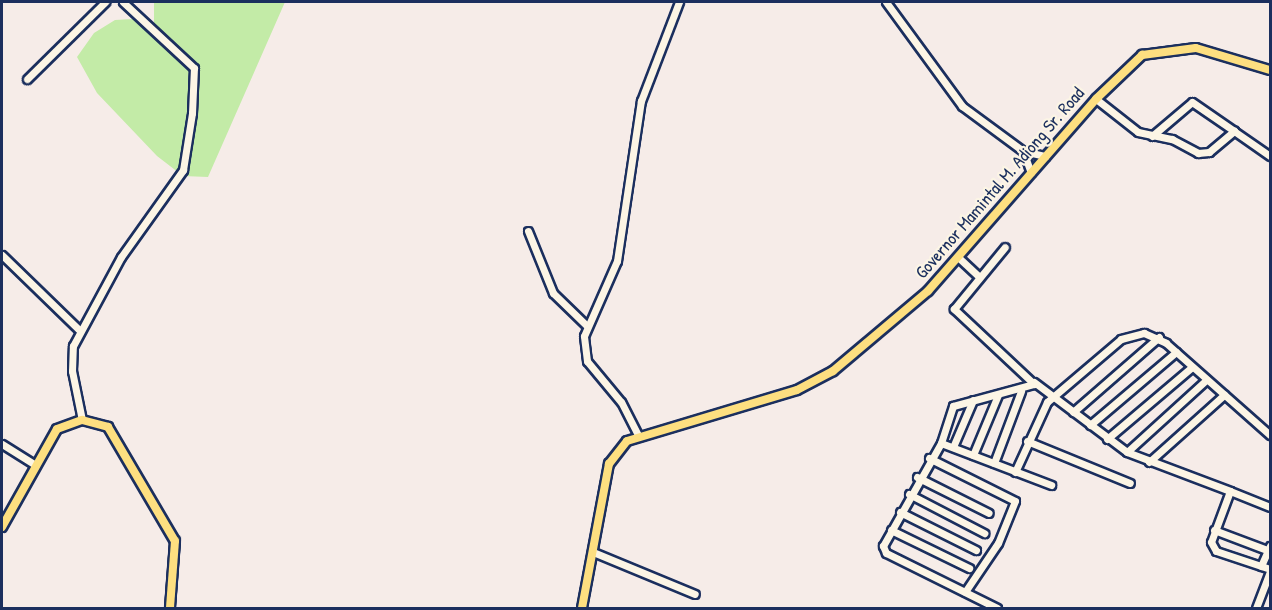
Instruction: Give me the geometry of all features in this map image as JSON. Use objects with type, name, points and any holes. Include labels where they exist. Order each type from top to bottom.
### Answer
[{"type":"main road","name":"Governor Mamintal M. Adiong Sr. Road","points":[[582,609],[609,464],[638,435],[817,381],[928,291],[1095,99],[1128,65],[1157,49],[1196,48],[1270,70]]},
{"type":"main road","points":[[2,527],[57,429],[82,420],[97,422],[115,435],[168,522],[177,559],[170,609]]},
{"type":"street","points":[[27,79],[105,2]]},
{"type":"street","points":[[82,420],[71,357],[79,330],[121,257],[183,170],[191,123],[194,68],[123,2]]},
{"type":"street","points":[[638,435],[621,402],[587,361],[586,325],[617,261],[637,159],[641,100],[679,2]]},
{"type":"street","points":[[886,2],[944,88],[1023,151],[1045,156]]},
{"type":"street","points":[[1095,99],[1128,127],[1204,154],[1234,131]]},
{"type":"street","points":[[1152,136],[1192,102],[1270,156]]},
{"type":"street","points":[[1023,151],[1031,173]]},
{"type":"street","points":[[528,231],[553,293],[586,325]]},
{"type":"street","points":[[1005,247],[956,302],[955,312],[1034,382],[1126,452],[1270,507]]},
{"type":"street","points":[[2,255],[79,330]]},
{"type":"street","points":[[959,258],[978,276]]},
{"type":"street","points":[[1015,472],[1042,407],[1121,339],[1144,333],[1159,337],[1270,435]]},
{"type":"street","points":[[1073,412],[1159,337]]},
{"type":"street","points":[[1090,425],[1176,351]]},
{"type":"street","points":[[1107,439],[1192,366]]},
{"type":"street","points":[[1126,452],[1206,380]]},
{"type":"street","points":[[998,609],[886,553],[883,546],[917,477],[941,443],[953,406],[1021,391],[1034,382]]},
{"type":"street","points":[[993,463],[1021,391]]},
{"type":"street","points":[[974,455],[999,395]]},
{"type":"street","points":[[1149,462],[1224,395]]},
{"type":"street","points":[[953,447],[973,400]]},
{"type":"street","points":[[1027,441],[1130,483]]},
{"type":"street","points":[[941,443],[1051,485]]},
{"type":"street","points":[[2,444],[35,465]]},
{"type":"street","points":[[929,458],[1015,501],[998,543],[965,591]]},
{"type":"street","points":[[917,477],[989,513]]},
{"type":"street","points":[[1230,491],[1214,530],[1213,549],[1270,571],[1256,609]]},
{"type":"street","points":[[909,494],[984,532]]},
{"type":"street","points":[[900,512],[976,550]]},
{"type":"street","points":[[891,530],[969,568]]},
{"type":"street","points":[[1214,530],[1269,548],[1261,566]]},
{"type":"street","points":[[593,552],[695,594]]},
{"type":"green space","points":[[154,2],[285,2],[208,177],[183,176],[157,156],[97,93],[77,57],[94,33],[115,20],[133,19],[154,29]]}]
